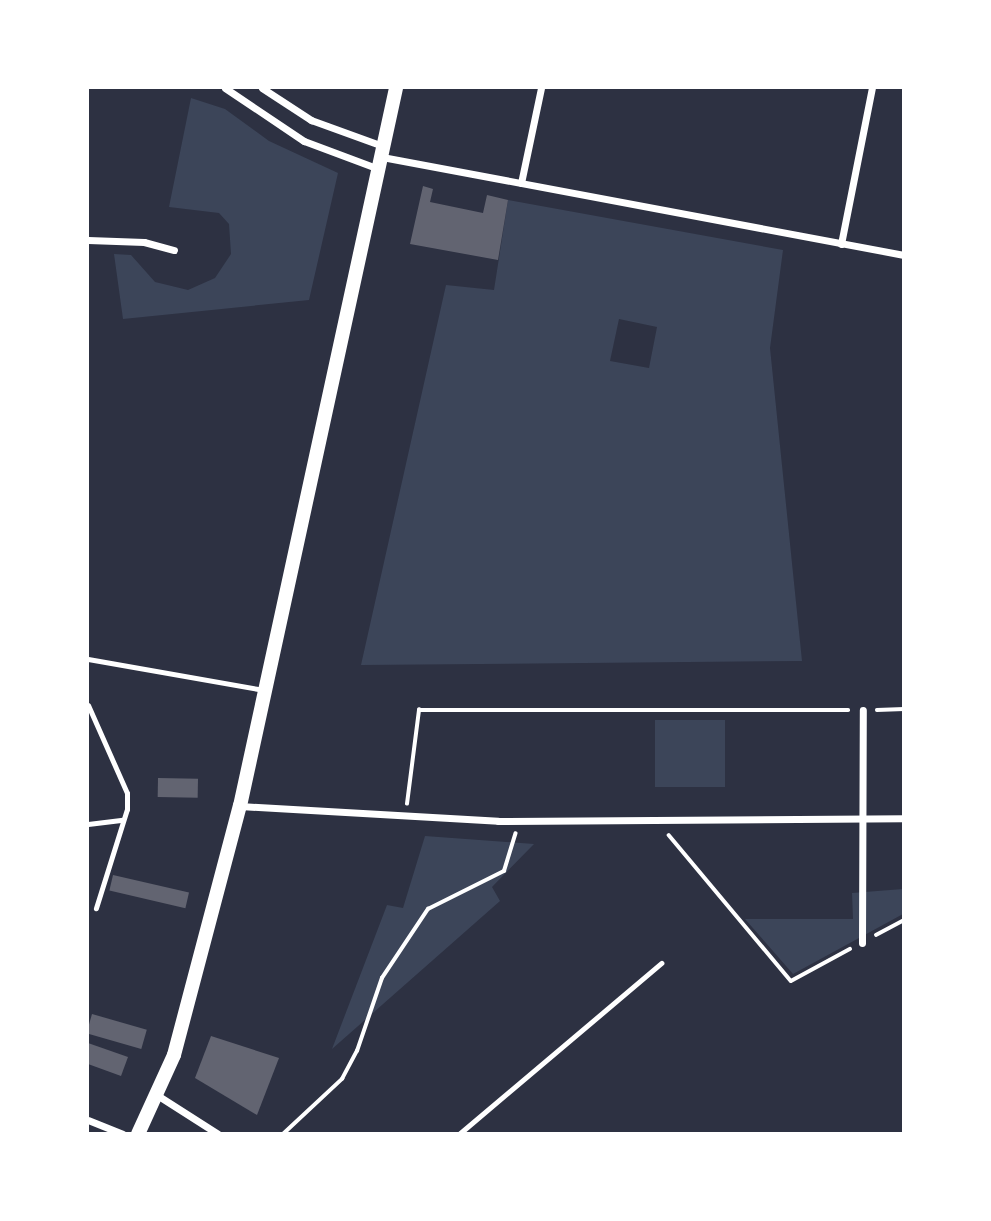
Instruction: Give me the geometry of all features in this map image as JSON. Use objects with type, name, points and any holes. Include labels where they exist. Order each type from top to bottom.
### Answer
[{"type":"main road","points":[[138,1133],[174,1055],[240,806],[268,691],[396,88]]},
{"type":"street","points":[[225,88],[304,141],[381,158],[904,255]]},
{"type":"street","points":[[262,88],[312,120],[381,158]]},
{"type":"street","points":[[521,183],[541,88]]},
{"type":"street","points":[[841,244],[872,88]]},
{"type":"street","points":[[88,240],[144,242],[174,250]]},
{"type":"street","points":[[862,943],[860,818],[863,710]]},
{"type":"street","points":[[240,806],[517,821],[904,818]]},
{"type":"street","points":[[157,1095],[218,1133]]},
{"type":"street","points":[[88,1120],[122,1133]]},
{"type":"lane","points":[[88,659],[268,691]]},
{"type":"lane","points":[[88,705],[127,793],[123,820],[96,908]]},
{"type":"lane","points":[[88,824],[123,820]]},
{"type":"lane","points":[[459,1133],[661,963]]},
{"type":"path","points":[[405,817],[419,710],[904,709]]},
{"type":"path","points":[[656,820],[791,981],[904,920]]},
{"type":"path","points":[[283,1133],[342,1079],[357,1051],[382,978],[428,909],[504,871],[517,821]]},
{"type":"shaded area","points":[[191,98],[225,109],[269,141],[338,173],[309,300],[123,319],[114,254],[131,255],[155,282],[188,290],[215,278],[231,254],[229,224],[219,213],[169,207]]},
{"type":"shaded area","points":[[508,200],[783,250],[770,348],[802,661],[361,665],[446,285],[494,290]],"holes":[[[619,319],[657,327],[649,368],[610,361]]]},
{"type":"shaded area","points":[[655,720],[725,720],[725,787],[655,787]]},
{"type":"shaded area","points":[[425,836],[534,844],[492,887],[500,901],[332,1049],[387,905],[403,908]]},
{"type":"shaded area","points":[[903,889],[903,914],[793,974],[745,919],[853,919],[852,893]]},
{"type":"building","points":[[423,186],[433,189],[430,202],[483,213],[487,195],[508,200],[498,260],[410,244]]},
{"type":"building","points":[[158,778],[198,779],[198,798],[158,797]]},
{"type":"building","points":[[113,875],[189,893],[185,908],[109,891]]},
{"type":"building","points":[[92,1014],[147,1030],[141,1049],[88,1034]]},
{"type":"building","points":[[211,1036],[279,1058],[257,1115],[195,1078]]},
{"type":"building","points":[[88,1043],[128,1057],[121,1076],[88,1064]]}]
